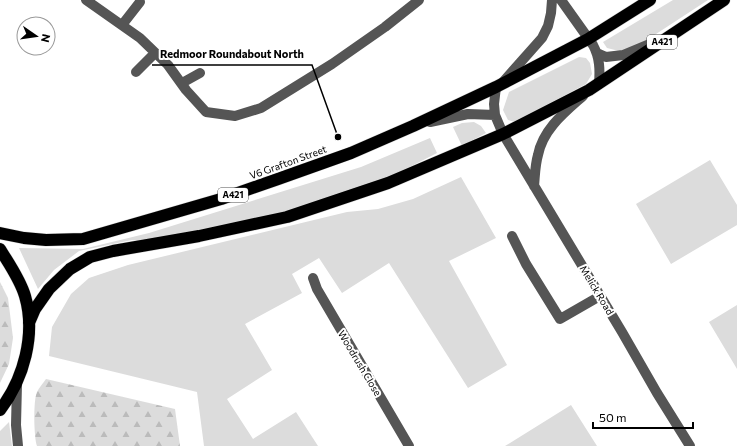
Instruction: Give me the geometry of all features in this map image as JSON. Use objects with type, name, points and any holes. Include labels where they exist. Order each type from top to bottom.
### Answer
[{"type":"highway","name":"V6 Grafton Street","points":[[0,233],[24,238],[46,240],[83,239],[221,199],[351,153],[413,126],[448,114],[499,85],[588,39],[650,0]]},
{"type":"highway","name":"A421","points":[[29,323],[35,309],[48,289],[70,269],[90,257],[113,251],[199,236],[287,216],[388,183],[503,134],[594,87],[724,0]]},
{"type":"highway","name":"A421","points":[[0,249],[12,268],[21,287],[29,323],[28,342],[17,384],[0,410]]},
{"type":"street","points":[[86,0],[140,38],[168,65],[186,90],[206,112],[235,116],[262,108],[332,64],[412,2]]},
{"type":"street","points":[[448,114],[480,113],[495,115],[494,104],[499,85],[542,38],[552,13],[552,0]]},
{"type":"street","points":[[534,186],[538,154],[546,135],[558,120],[594,87],[600,72],[597,53],[561,0]]},
{"type":"street","points":[[122,26],[140,2]]},
{"type":"street","points":[[597,53],[606,57],[622,55],[678,31]]},
{"type":"street","points":[[136,72],[155,53]]},
{"type":"street","points":[[182,83],[200,73]]},
{"type":"street","name":"Melick Road","points":[[495,115],[503,134],[656,393],[690,446]]},
{"type":"street","points":[[512,236],[526,264],[560,319],[600,296]]},
{"type":"street","name":"Woodrush Close","points":[[313,278],[317,289],[409,446]]},
{"type":"street","points":[[17,384],[16,425],[18,446]]},
{"type":"green space","points":[[673,0],[708,0],[630,51],[619,51],[607,48],[603,42]]},
{"type":"green space","points":[[579,57],[586,58],[590,63],[592,74],[586,84],[515,122],[508,120],[503,110],[509,92]]},
{"type":"green space","points":[[474,122],[481,126],[486,133],[462,146],[453,127],[462,123]]},
{"type":"green space","points":[[430,138],[437,153],[398,173],[274,215],[159,240],[132,240],[79,251],[54,270],[38,289],[19,248],[83,249],[149,233],[361,167]]},
{"type":"green space","points":[[710,160],[737,205],[737,225],[671,264],[636,204]]},
{"type":"green space","points":[[461,177],[496,238],[449,261],[507,365],[468,388],[389,263],[342,293],[319,258],[292,274],[302,293],[245,324],[272,370],[227,399],[253,439],[296,412],[318,446],[204,446],[197,392],[49,356],[52,327],[71,294],[89,278],[128,265],[347,212],[378,209],[413,199]]},
{"type":"green space","points":[[0,282],[8,298],[13,338],[9,364],[0,383]]},
{"type":"green space","points":[[737,305],[737,369],[709,322]]},
{"type":"green space","points":[[46,379],[175,409],[180,446],[37,446],[34,419],[35,403],[38,390]]},
{"type":"green space","points":[[571,405],[597,446],[505,446]]},
{"type":"green space","points":[[9,422],[12,446],[0,446],[0,431]]},
{"type":"place","name":"Redmoor Roundabout North","points":[[338,137]]}]
